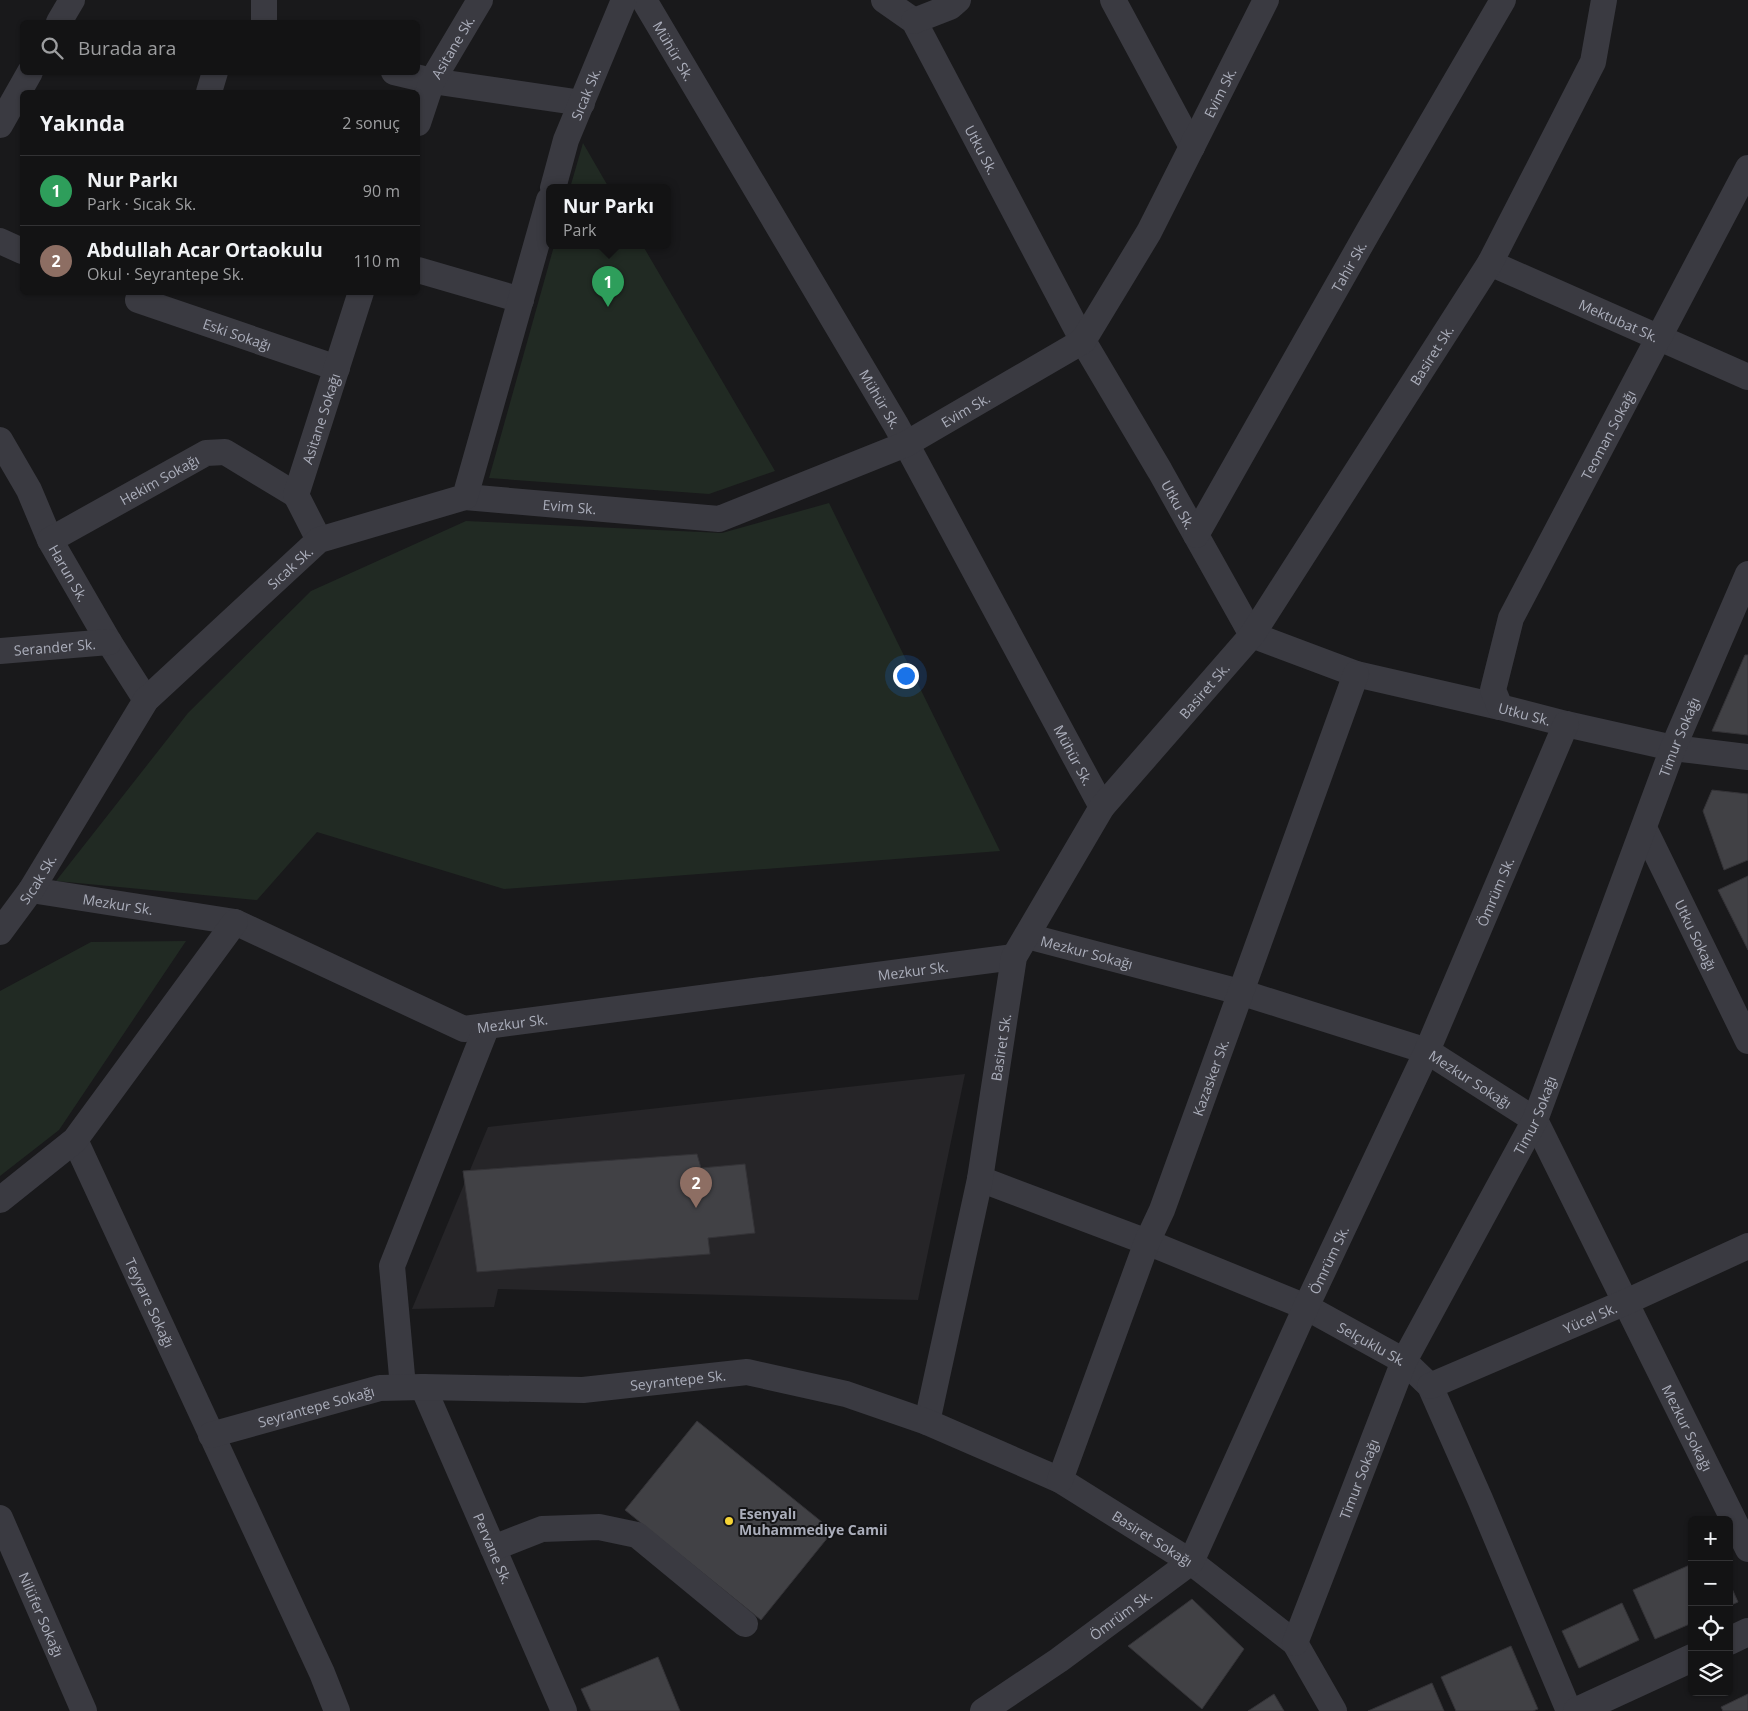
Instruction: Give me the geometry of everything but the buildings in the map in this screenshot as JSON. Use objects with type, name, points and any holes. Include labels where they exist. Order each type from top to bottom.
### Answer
[{"type":"street","points":[[60,20],[72,0]]},
{"type":"street","points":[[264,0],[264,20]]},
{"type":"street","name":"Asitane Sk.","points":[[420,117],[432,81],[480,0]]},
{"type":"street","name":"Sıcak Sk.","points":[[554,184],[566,140],[624,0]]},
{"type":"street","name":"Mühür Sk.","points":[[644,0],[906,444],[1102,807]]},
{"type":"street","name":"Utku Sk.","points":[[884,0],[914,21],[1083,341],[1252,635],[1356,674],[1673,748],[1748,757]]},
{"type":"street","points":[[914,21],[950,7],[958,0]]},
{"type":"street","points":[[1113,0],[1192,147]]},
{"type":"street","name":"Evim Sk.","points":[[466,497],[719,519],[906,444],[1083,341],[1149,232],[1266,0]]},
{"type":"street","name":"Tahir Sk.","points":[[1196,535],[1369,230],[1503,0]]},
{"type":"street","name":"Basiret Sk.","points":[[927,1422],[980,1179],[1021,947],[1102,807],[1252,635],[1490,263],[1593,62],[1604,0]]},
{"type":"street","points":[[0,126],[28,75]]},
{"type":"street","points":[[210,90],[214,75]]},
{"type":"street","points":[[407,75],[432,81],[582,103]]},
{"type":"street","name":"Teoman Sokağı","points":[[1500,707],[1493,690],[1511,618],[1748,168]]},
{"type":"street","points":[[466,497],[546,211]]},
{"type":"street","points":[[0,242],[20,250]]},
{"type":"street","name":"Mektubat Sk.","points":[[1490,263],[1659,336],[1748,377]]},
{"type":"street","points":[[420,271],[521,300]]},
{"type":"street","name":"Eski Sokağı","points":[[133,295],[337,368]]},
{"type":"street","name":"Asitane Sokağı","points":[[296,495],[360,295]]},
{"type":"street","name":"Harun Sk.","points":[[0,440],[29,490],[50,540],[109,642],[146,700]]},
{"type":"street","name":"Hekim Sokağı","points":[[50,540],[206,453],[225,452],[296,495]]},
{"type":"street","points":[[296,495],[319,540]]},
{"type":"street","name":"Sıcak Sk.","points":[[0,932],[31,890],[146,700],[319,540],[466,497]]},
{"type":"street","name":"Timur Sokağı","points":[[1295,1643],[1404,1361],[1535,1120],[1673,748],[1748,574]]},
{"type":"street","name":"Serander Sk.","points":[[0,651],[109,642]]},
{"type":"street","name":"Kazasker Sk.","points":[[1060,1480],[1147,1242],[1162,1210],[1356,674]]},
{"type":"street","name":"Ömrüm Sk.","points":[[983,1711],[1059,1660],[1191,1562],[1306,1307],[1427,1051],[1566,724]]},
{"type":"street","name":"Utku Sokağı","points":[[1644,828],[1748,1041]]},
{"type":"street","name":"Mezkur Sk.","points":[[31,890],[235,922],[464,1029],[1021,947]]},
{"type":"street","points":[[0,1200],[74,1140],[235,922]]},
{"type":"street","name":"Mezkur Sokağı","points":[[1021,947],[1240,992],[1427,1051],[1535,1120],[1748,1549]]},
{"type":"street","name":"Pervane Sk.","points":[[487,1026],[392,1266],[413,1387],[493,1548],[557,1709]]},
{"type":"street","name":"Teyyare Sokağı","points":[[74,1140],[322,1673],[337,1711]]},
{"type":"street","name":"Selçuklu Sk.","points":[[980,1179],[1147,1242],[1306,1307],[1404,1361],[1430,1386],[1480,1499],[1569,1711]]},
{"type":"street","name":"Yücel Sk.","points":[[1430,1386],[1626,1302],[1748,1246]]},
{"type":"street","name":"Seyrantepe Sk.","points":[[413,1387],[583,1390],[747,1372],[846,1394],[927,1422]]},
{"type":"street","name":"Seyrantepe Sokağı","points":[[211,1435],[380,1388],[413,1387]]},
{"type":"street","name":"Basiret Sokağı","points":[[927,1422],[1060,1480],[1191,1562],[1295,1643],[1334,1711]]},
{"type":"street","points":[[493,1548],[542,1529],[599,1527],[637,1535],[745,1624]]},
{"type":"street","name":"Nilüfer Sokağı","points":[[3,1533],[84,1711]]},
{"type":"street","points":[[1733,1639],[1748,1632]]},
{"type":"street","points":[[1577,1711],[1688,1660]]},
{"type":"shaded area","points":[[583,143],[607,184],[571,184]]},
{"type":"shaded area","points":[[553,249],[645,249],[775,471],[709,494],[489,478]]},
{"type":"shaded area","points":[[829,503],[1000,851],[504,889],[317,832],[257,900],[56,881],[188,713],[311,591],[466,521],[722,533]]},
{"type":"shaded area","points":[[186,941],[59,1130],[0,1176],[0,991],[91,942]]},
{"type":"shaded area","points":[[965,1074],[918,1300],[498,1289],[494,1307],[412,1309],[488,1127]]},
{"type":"place","name":"Nur Parkı","points":[[608,307]]},
{"type":"place","name":"Abdullah Acar Ortaokulu","points":[[696,1208]]},
{"type":"place","name":"Esenyalı Muhammediye Camii","points":[[729,1521]]}]
